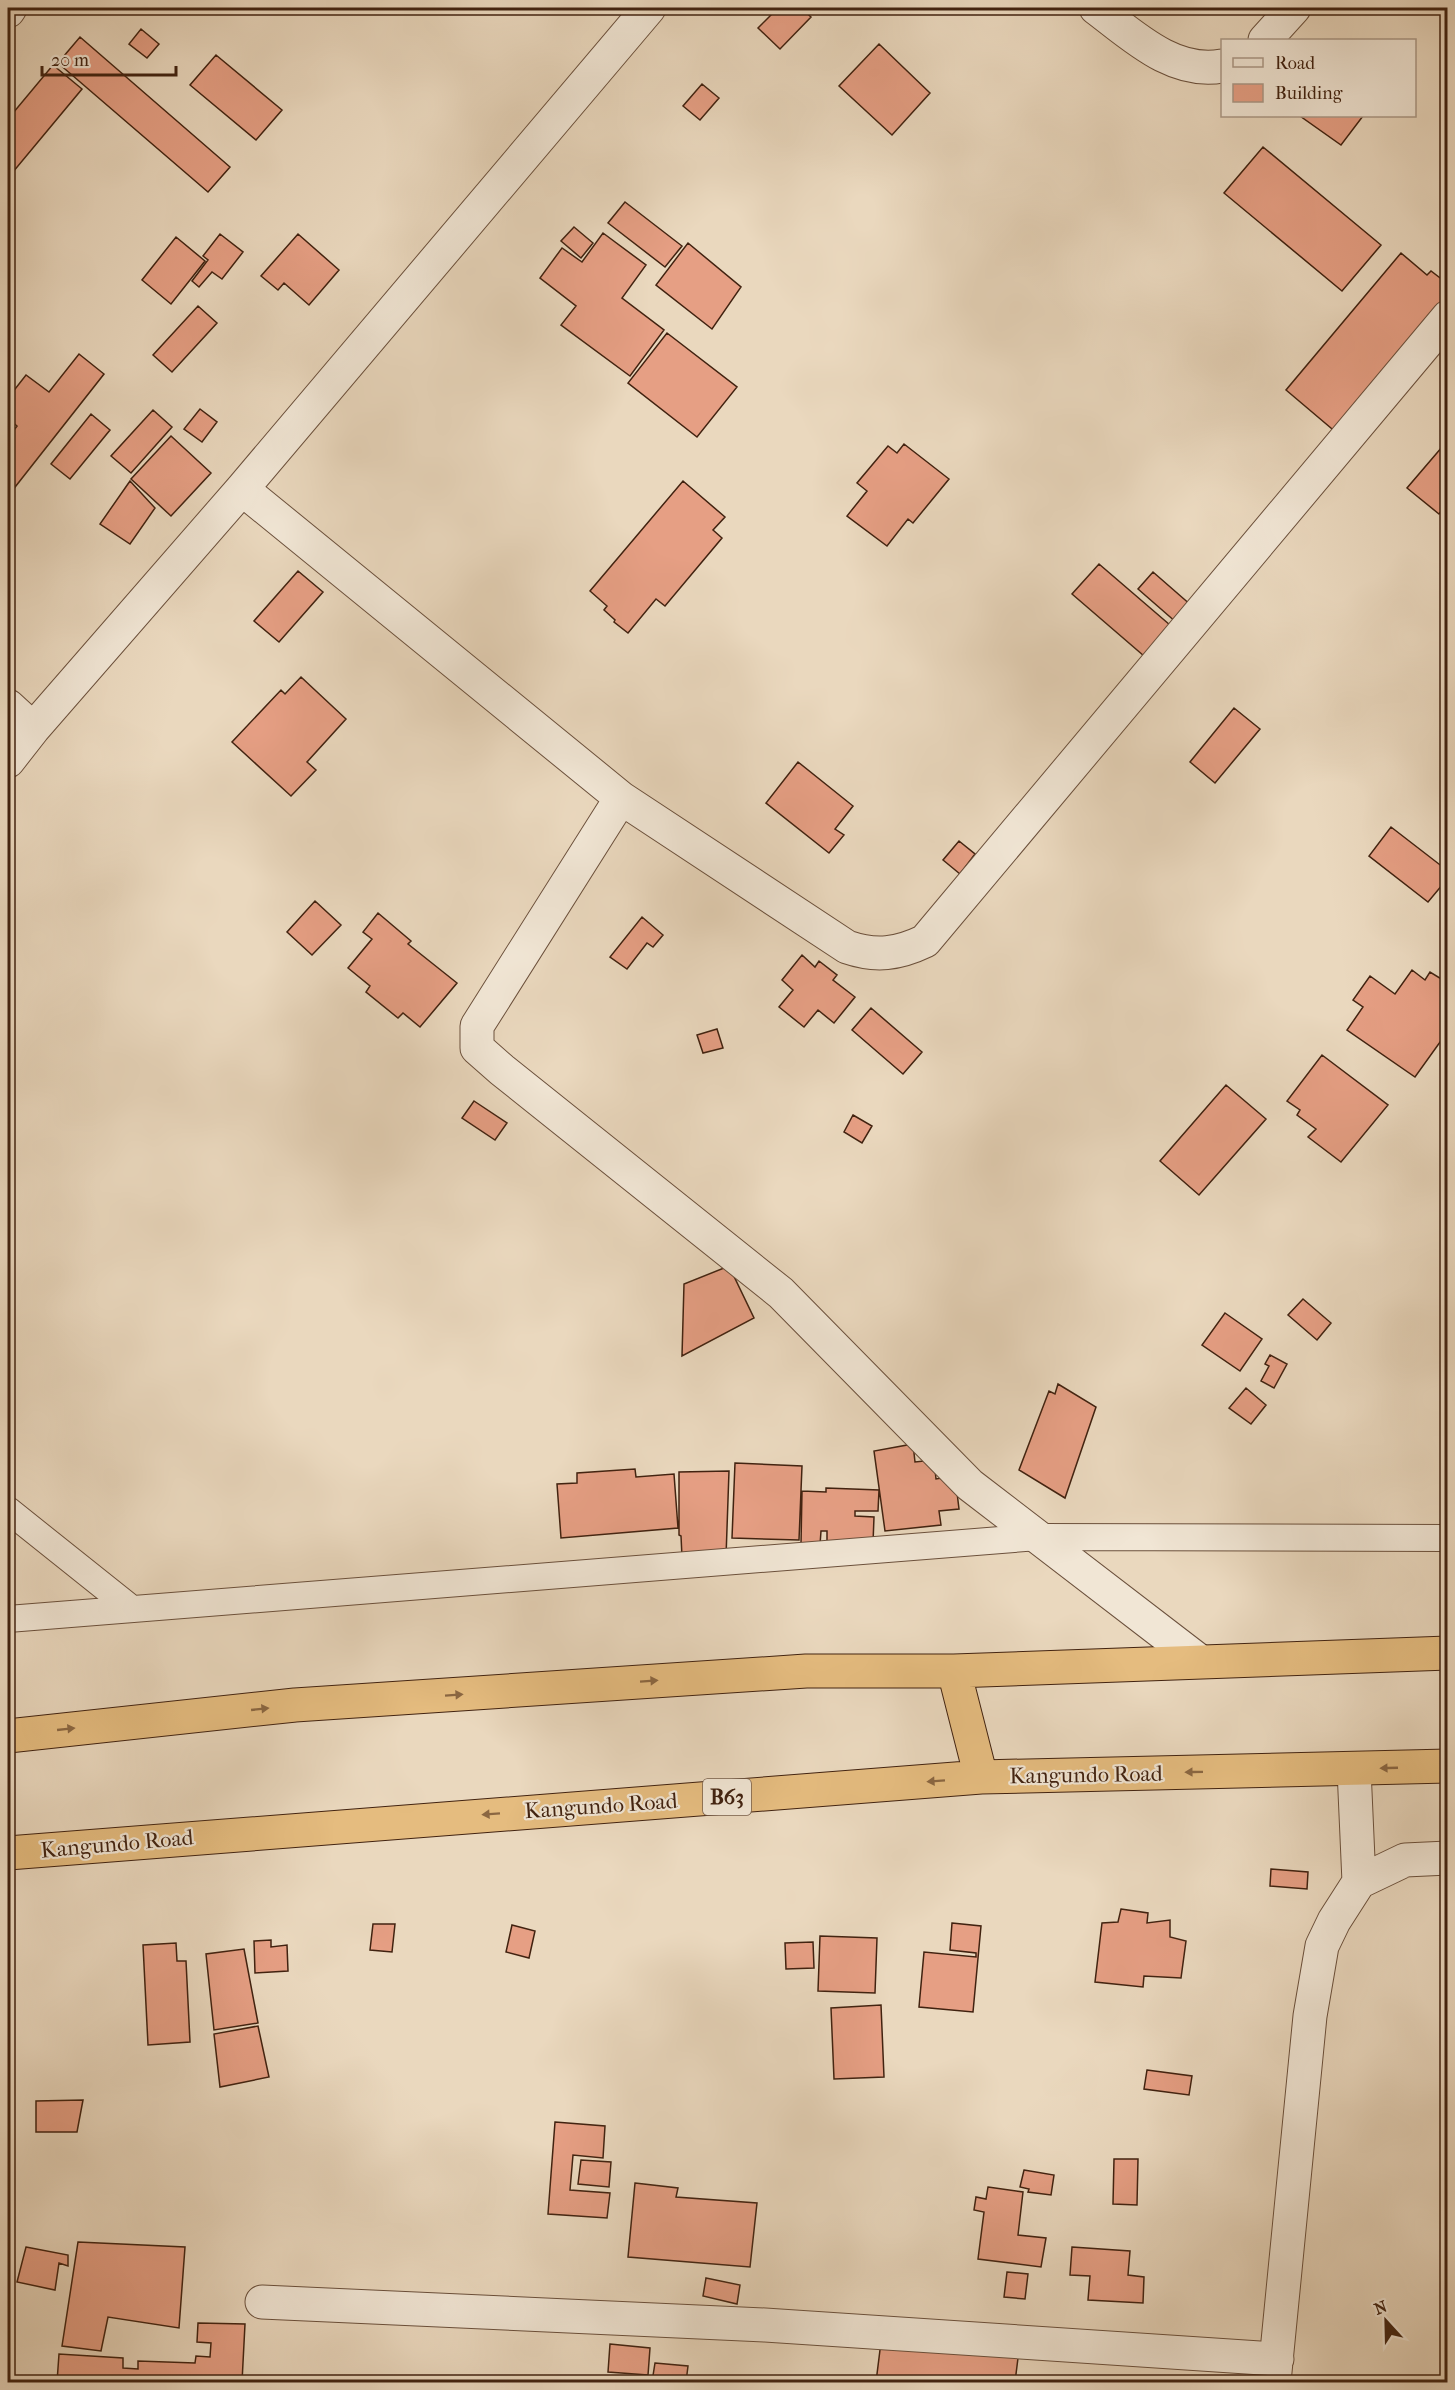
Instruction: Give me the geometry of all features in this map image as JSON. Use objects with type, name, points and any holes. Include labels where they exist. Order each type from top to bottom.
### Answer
[{"type":"highway","points":[[8,1736],[307,1705],[806,1671],[954,1671],[1198,1660],[1448,1653]]},
{"type":"highway","points":[[954,1671],[981,1777]]},
{"type":"highway","name":"Kangundo Road","points":[[8,1853],[981,1777],[1448,1766]]},
{"type":"street","points":[[8,761],[33,729],[242,489],[649,8]]},
{"type":"street","points":[[1096,8],[1160,55],[1188,65],[1221,66]]},
{"type":"street","points":[[1266,39],[1294,8]]},
{"type":"street","points":[[242,489],[621,798],[848,947],[862,952],[885,954],[906,950],[925,941],[1448,317]]},
{"type":"street","points":[[8,706],[33,729]]},
{"type":"street","points":[[621,798],[477,1026],[477,1048],[781,1293],[970,1485],[1198,1660]]},
{"type":"street","points":[[1354,1769],[1359,1882]]},
{"type":"street","points":[[262,2302],[765,2325],[1275,2371],[1314,1992],[1322,1946],[1334,1921],[1359,1882],[1405,1860],[1448,1858]]},
{"type":"lane","points":[[8,1510],[132,1609]]},
{"type":"lane","points":[[8,1619],[1038,1537],[1448,1538]]},
{"type":"building","points":[[778,8],[801,8],[811,17],[780,49],[758,28]]},
{"type":"building","points":[[141,29],[159,44],[147,58],[129,44]]},
{"type":"building","points":[[80,37],[230,167],[208,192],[58,63]]},
{"type":"building","points":[[879,44],[930,93],[892,135],[839,86]]},
{"type":"building","points":[[216,55],[282,110],[256,140],[190,85]]},
{"type":"building","points":[[53,65],[82,89],[8,178],[8,119]]},
{"type":"building","points":[[702,84],[719,98],[700,120],[683,106]]},
{"type":"building","points":[[1301,117],[1362,117],[1341,145]]},
{"type":"building","points":[[1263,147],[1381,245],[1342,291],[1224,193]]},
{"type":"building","points":[[625,202],[682,246],[665,267],[608,223]]},
{"type":"building","points":[[574,227],[593,243],[581,258],[561,241]]},
{"type":"building","points":[[603,233],[646,265],[622,298],[664,330],[630,376],[561,325],[576,306],[540,278],[562,248],[582,262]]},
{"type":"building","points":[[220,234],[243,252],[222,279],[212,272],[199,287],[192,281],[208,260],[203,256]]},
{"type":"building","points":[[298,234],[339,270],[309,305],[284,283],[278,290],[261,276]]},
{"type":"building","points":[[176,237],[205,261],[171,304],[142,280]]},
{"type":"building","points":[[688,243],[741,287],[712,329],[656,285]]},
{"type":"building","points":[[1401,253],[1427,275],[1431,271],[1448,284],[1448,295],[1338,434],[1286,390]]},
{"type":"building","points":[[198,306],[217,323],[172,372],[153,355]]},
{"type":"building","points":[[667,333],[737,387],[697,437],[628,383]]},
{"type":"building","points":[[79,354],[104,374],[8,496],[8,438],[17,426],[8,418],[8,398],[26,375],[49,392]]},
{"type":"building","points":[[200,409],[217,422],[202,442],[184,429]]},
{"type":"building","points":[[153,410],[172,427],[131,473],[111,456]]},
{"type":"building","points":[[91,414],[110,430],[70,479],[51,464]]},
{"type":"building","points":[[171,436],[211,473],[171,516],[131,479]]},
{"type":"building","points":[[1448,440],[1448,503],[1439,514],[1407,488]]},
{"type":"building","points":[[904,444],[949,479],[913,523],[908,519],[887,546],[847,516],[867,491],[857,483],[888,446],[897,453]]},
{"type":"building","points":[[130,481],[155,508],[130,544],[100,524]]},
{"type":"building","points":[[683,481],[725,517],[713,530],[722,538],[665,606],[656,599],[628,633],[614,622],[615,620],[604,610],[607,606],[590,591]]},
{"type":"building","points":[[1099,564],[1170,625],[1144,656],[1072,594]]},
{"type":"building","points":[[298,571],[323,592],[279,642],[254,621]]},
{"type":"building","points":[[1153,572],[1192,606],[1177,623],[1138,589]]},
{"type":"building","points":[[301,677],[346,719],[307,762],[316,770],[291,796],[232,742],[281,690],[285,694]]},
{"type":"building","points":[[1234,708],[1260,729],[1215,783],[1190,762]]},
{"type":"building","points":[[798,762],[853,806],[835,829],[844,835],[829,853],[766,803]]},
{"type":"building","points":[[1391,827],[1448,871],[1448,878],[1428,902],[1369,856]]},
{"type":"building","points":[[959,841],[975,854],[960,874],[943,860]]},
{"type":"building","points":[[315,901],[341,925],[312,955],[287,932]]},
{"type":"building","points":[[378,913],[411,941],[408,944],[457,983],[420,1027],[403,1013],[398,1018],[366,992],[370,986],[348,968],[372,939],[363,932]]},
{"type":"building","points":[[642,917],[663,935],[653,947],[647,943],[627,969],[610,957]]},
{"type":"building","points":[[802,955],[815,967],[819,961],[837,975],[833,980],[855,997],[834,1023],[818,1010],[804,1027],[779,1007],[793,990],[782,980]]},
{"type":"building","points":[[1412,970],[1425,980],[1430,972],[1448,983],[1448,1031],[1415,1077],[1347,1030],[1363,1007],[1353,1000],[1370,976],[1395,994]]},
{"type":"building","points":[[871,1008],[922,1052],[903,1074],[852,1030]]},
{"type":"building","points":[[717,1029],[723,1048],[703,1053],[697,1035]]},
{"type":"building","points":[[1322,1055],[1388,1105],[1341,1162],[1308,1137],[1316,1129],[1297,1115],[1300,1110],[1287,1101]]},
{"type":"building","points":[[1226,1085],[1266,1119],[1199,1195],[1160,1161]]},
{"type":"building","points":[[474,1101],[507,1123],[495,1140],[462,1118]]},
{"type":"building","points":[[853,1115],[872,1126],[862,1143],[844,1132]]},
{"type":"building","points":[[729,1266],[754,1318],[682,1356],[684,1284]]},
{"type":"building","points":[[1303,1299],[1331,1323],[1317,1340],[1288,1315]]},
{"type":"building","points":[[1225,1313],[1262,1339],[1240,1371],[1202,1345]]},
{"type":"building","points":[[1270,1355],[1287,1364],[1274,1388],[1261,1381],[1269,1366],[1265,1364]]},
{"type":"building","points":[[1058,1384],[1096,1407],[1065,1498],[1019,1470],[1049,1391],[1055,1394]]},
{"type":"building","points":[[1246,1388],[1266,1405],[1251,1424],[1229,1408]]},
{"type":"building","points":[[913,1444],[915,1462],[934,1460],[936,1479],[955,1476],[959,1509],[939,1511],[941,1525],[885,1531],[874,1451]]},
{"type":"building","points":[[735,1463],[802,1466],[799,1540],[732,1538]]},
{"type":"building","points":[[635,1469],[636,1477],[674,1474],[678,1528],[561,1538],[557,1484],[577,1483],[577,1473]]},
{"type":"building","points":[[729,1471],[726,1557],[682,1557],[681,1536],[679,1535],[679,1472]]},
{"type":"building","points":[[826,1488],[879,1490],[878,1511],[855,1511],[855,1516],[874,1517],[873,1543],[827,1541],[827,1531],[821,1531],[820,1545],[801,1544],[802,1491],[826,1492]]},
{"type":"building","points":[[1271,1869],[1308,1872],[1307,1889],[1270,1886]]},
{"type":"building","points":[[1121,1909],[1148,1913],[1147,1923],[1170,1920],[1170,1937],[1186,1941],[1181,1978],[1144,1976],[1143,1987],[1095,1982],[1102,1923],[1118,1922]]},
{"type":"building","points":[[952,1923],[981,1926],[973,2012],[919,2007],[924,1952],[976,1957],[976,1953],[950,1950]]},
{"type":"building","points":[[373,1924],[395,1924],[392,1952],[370,1950]]},
{"type":"building","points":[[512,1925],[535,1931],[529,1958],[506,1952]]},
{"type":"building","points":[[820,1936],[877,1938],[875,1993],[818,1991]]},
{"type":"building","points":[[271,1940],[271,1947],[287,1945],[288,1971],[255,1973],[254,1941]]},
{"type":"building","points":[[813,1942],[814,1968],[786,1969],[785,1943]]},
{"type":"building","points":[[176,1943],[177,1961],[186,1961],[190,2042],[148,2045],[143,1945]]},
{"type":"building","points":[[244,1949],[258,2023],[214,2030],[206,1954]]},
{"type":"building","points":[[881,2005],[884,2077],[834,2079],[831,2008]]},
{"type":"building","points":[[258,2026],[269,2077],[220,2087],[214,2034]]},
{"type":"building","points":[[1147,2070],[1192,2076],[1189,2095],[1144,2089]]},
{"type":"building","points":[[83,2100],[77,2132],[36,2132],[36,2101]]},
{"type":"building","points":[[555,2122],[605,2126],[603,2158],[573,2155],[570,2190],[610,2193],[607,2218],[548,2214]]},
{"type":"building","points":[[1114,2159],[1138,2159],[1137,2205],[1113,2204]]},
{"type":"building","points":[[581,2160],[611,2162],[609,2187],[578,2184]]},
{"type":"building","points":[[1024,2170],[1054,2175],[1051,2195],[1028,2192],[1029,2189],[1020,2187]]},
{"type":"building","points":[[635,2183],[678,2188],[676,2197],[757,2203],[750,2267],[628,2257]]},
{"type":"building","points":[[8,2186],[13,2186],[12,2216],[8,2216]]},
{"type":"building","points":[[988,2187],[1023,2192],[1018,2235],[1046,2238],[1041,2267],[978,2259],[984,2212],[974,2210],[976,2197],[986,2199]]},
{"type":"building","points":[[78,2242],[185,2247],[179,2328],[108,2317],[101,2351],[62,2346]]},
{"type":"building","points":[[26,2247],[68,2255],[68,2266],[59,2263],[55,2290],[17,2282]]},
{"type":"building","points":[[1072,2247],[1130,2251],[1128,2275],[1144,2277],[1143,2303],[1088,2300],[1090,2276],[1070,2275]]},
{"type":"building","points":[[1007,2272],[1028,2274],[1025,2299],[1004,2297]]},
{"type":"building","points":[[706,2278],[740,2285],[737,2304],[703,2296]]},
{"type":"building","points":[[198,2323],[245,2324],[242,2382],[57,2382],[59,2354],[123,2358],[123,2368],[138,2369],[138,2361],[195,2363],[196,2356],[210,2357],[211,2343],[197,2342]]},
{"type":"building","points":[[881,2342],[1019,2350],[1015,2382],[876,2382]]},
{"type":"building","points":[[610,2344],[650,2348],[648,2375],[608,2372]]},
{"type":"building","points":[[655,2363],[688,2366],[686,2382],[652,2382]]},
{"type":"building","points":[[606,2379],[646,2382],[606,2382]]}]
